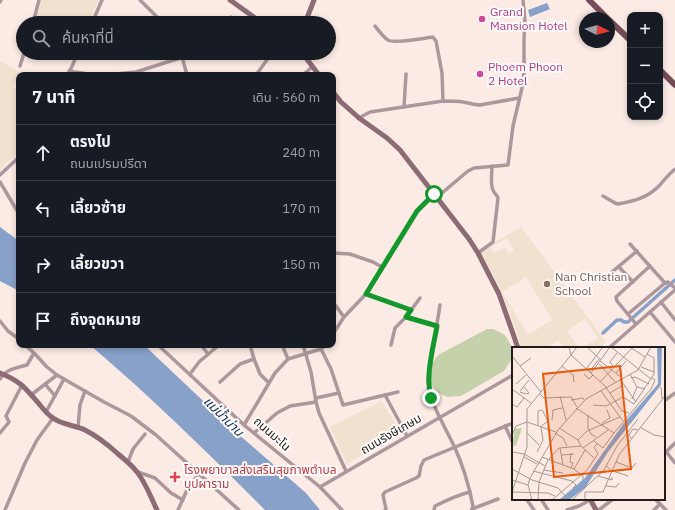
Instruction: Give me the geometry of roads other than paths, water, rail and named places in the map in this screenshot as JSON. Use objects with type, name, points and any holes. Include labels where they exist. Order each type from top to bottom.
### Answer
[{"type":"main road","points":[[589,0],[600,12]]},
{"type":"main road","points":[[615,26],[627,37]]},
{"type":"main road","points":[[663,73],[675,85]]},
{"type":"street","points":[[35,16],[39,0]]},
{"type":"street","points":[[95,16],[102,0]]},
{"type":"street","points":[[140,0],[156,16]]},
{"type":"street","points":[[230,0],[253,16]]},
{"type":"street","points":[[308,16],[314,0]]},
{"type":"street","points":[[336,329],[344,317],[366,294],[417,211],[468,171],[474,168],[508,165],[513,126],[524,73],[525,22],[522,0]]},
{"type":"street","points":[[375,26],[391,41],[398,42],[433,37],[436,41],[442,73],[443,101]]},
{"type":"street","points":[[20,66],[22,60]]},
{"type":"street","points":[[68,72],[74,60]]},
{"type":"street","points":[[141,72],[170,60]]},
{"type":"street","points":[[183,60],[186,72]]},
{"type":"street","points":[[258,72],[267,60]]},
{"type":"street","points":[[307,60],[316,72]]},
{"type":"street","points":[[306,72],[312,67]]},
{"type":"street","points":[[404,107],[406,74]]},
{"type":"street","points":[[336,96],[359,118],[387,138],[400,150],[469,239],[499,294],[518,347]]},
{"type":"street","points":[[359,118],[370,112],[443,101],[465,102],[480,105],[519,98]]},
{"type":"street","points":[[0,175],[16,160]]},
{"type":"street","points":[[478,253],[493,242],[498,198],[492,186],[492,166]]},
{"type":"street","points":[[603,196],[618,204],[643,197],[650,194],[675,169]]},
{"type":"street","points":[[0,182],[16,209]]},
{"type":"street","points":[[610,347],[675,289],[650,266],[630,244]]},
{"type":"street","points":[[612,272],[637,251]]},
{"type":"street","points":[[336,252],[350,254],[373,262],[382,267]]},
{"type":"street","points":[[619,266],[633,282]]},
{"type":"street","points":[[636,324],[617,301],[616,297],[650,266]]},
{"type":"street","points":[[628,314],[667,282]]},
{"type":"street","points":[[366,294],[411,310]]},
{"type":"street","points":[[390,344],[395,328],[406,317],[420,298]]},
{"type":"street","points":[[661,302],[675,320]]},
{"type":"street","points":[[440,305],[428,380],[431,398],[439,418],[455,447],[470,492],[473,506],[472,510],[498,499]]},
{"type":"street","points":[[336,306],[344,317]]},
{"type":"street","points":[[650,312],[675,342]]},
{"type":"street","points":[[406,317],[437,326]]},
{"type":"street","points":[[0,321],[8,331],[16,337]]},
{"type":"street","points":[[28,348],[56,375],[131,416],[156,434],[239,510]]},
{"type":"street","points":[[161,348],[244,425]]},
{"type":"street","points":[[203,348],[208,354]]},
{"type":"street","points":[[190,374],[199,362],[215,348]]},
{"type":"street","points":[[251,348],[260,374],[269,383]]},
{"type":"street","points":[[283,348],[288,359],[321,349],[331,369],[343,405],[398,392]]},
{"type":"street","points":[[304,348],[311,372],[319,413],[346,471]]},
{"type":"street","points":[[1,375],[8,370],[27,365],[34,353]]},
{"type":"street","points":[[220,382],[240,364],[254,358]]},
{"type":"street","name":"ถนนมะโน","points":[[288,359],[275,373],[244,425],[320,487],[342,510]]},
{"type":"street","points":[[1,375],[10,377],[22,385],[53,418],[78,427],[98,437],[128,462],[138,472],[157,510]]},
{"type":"street","points":[[31,395],[56,375]]},
{"type":"street","name":"ถนนรังษีเกษม","points":[[320,487],[512,376]]},
{"type":"street","points":[[46,412],[64,379]]},
{"type":"street","points":[[45,384],[55,396]]},
{"type":"street","points":[[0,433],[9,422],[6,416],[22,385]]},
{"type":"street","points":[[78,427],[80,405],[85,391]]},
{"type":"street","points":[[254,434],[277,413],[290,406],[339,393]]},
{"type":"street","points":[[665,401],[675,393]]},
{"type":"street","points":[[385,395],[407,436]]},
{"type":"street","points":[[5,510],[24,463],[53,418]]},
{"type":"street","points":[[385,510],[383,494],[419,476],[424,460],[512,423]]},
{"type":"street","points":[[505,426],[512,441]]},
{"type":"street","points":[[128,462],[133,449],[145,434]]},
{"type":"street","points":[[675,443],[665,451],[675,464]]},
{"type":"street","points":[[138,472],[155,478],[171,493],[182,500]]},
{"type":"street","points":[[178,510],[186,490],[199,473]]},
{"type":"street","points":[[434,510],[435,506],[455,496],[470,492]]},
{"type":"street","points":[[527,500],[534,510]]},
{"type":"street","points":[[542,500],[548,510]]},
{"type":"street","points":[[567,510],[590,500],[596,510]]},
{"type":"street","points":[[599,510],[612,500]]},
{"type":"street","points":[[656,500],[666,510]]},
{"type":"street","points":[[654,510],[660,504]]},
{"type":"water","points":[[547,3],[550,9],[530,17],[528,10]]},
{"type":"water","points":[[0,227],[16,239],[16,289],[0,281]]},
{"type":"water","name":"แม่น้ำน่าน","points":[[93,348],[147,348],[237,433],[306,493],[320,510],[265,510],[135,385]]},
{"type":"waterway","points":[[603,333],[617,320],[628,322],[675,280]]},
{"type":"place","name":"Grand Mansion Hotel","points":[[482,19]]},
{"type":"place","name":"Phoem Phoon 2 Hotel","points":[[480,74]]},
{"type":"place","name":"Nan Christian School","points":[[547,284]]},
{"type":"place","name":"โรงพยาบาลส่งเสริมสุขภาพตำบล บุปผาราม","points":[[175,477]]}]
